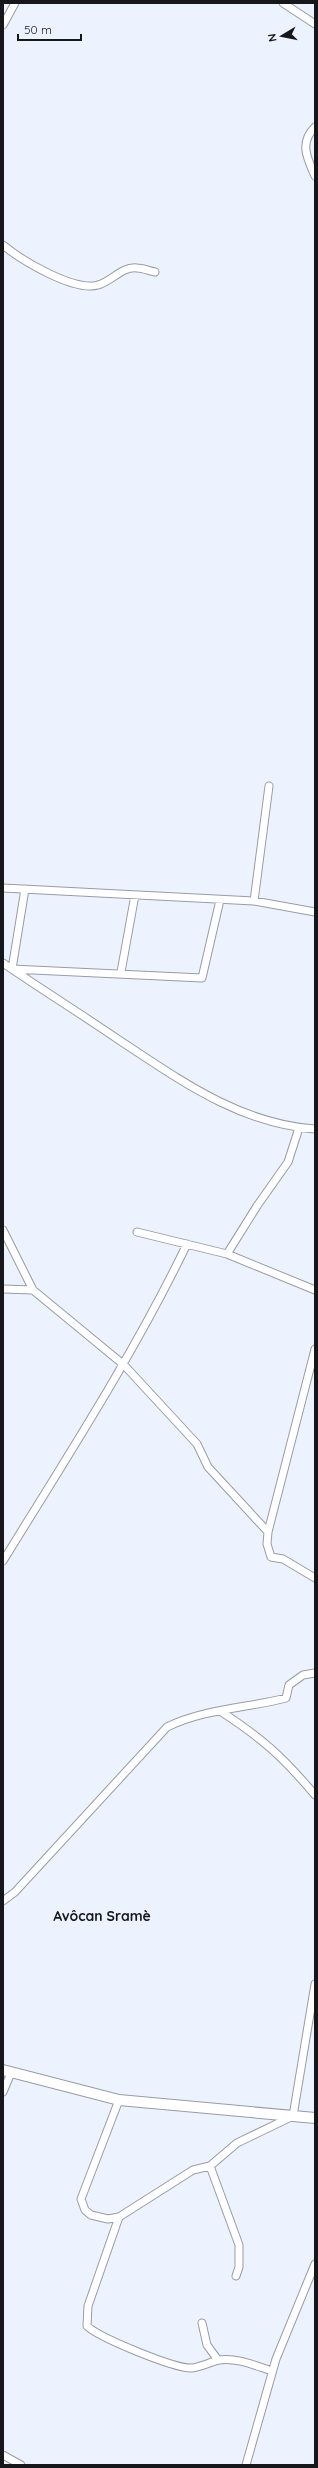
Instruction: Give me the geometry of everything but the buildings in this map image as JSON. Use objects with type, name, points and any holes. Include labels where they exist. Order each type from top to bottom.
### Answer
[{"type":"main road","points":[[7,2072],[119,2100],[315,2118]]},
{"type":"street","points":[[3,25],[14,3]]},
{"type":"street","points":[[283,3],[315,24]]},
{"type":"street","points":[[315,127],[308,134],[305,150],[315,176]]},
{"type":"street","points":[[3,245],[29,264],[46,272],[89,286],[105,283],[129,269],[137,268],[155,272]]},
{"type":"street","points":[[254,901],[269,786]]},
{"type":"street","points":[[3,888],[254,901],[315,912]]},
{"type":"street","points":[[12,969],[25,889]]},
{"type":"street","points":[[121,972],[135,895]]},
{"type":"street","points":[[12,969],[121,972],[202,978],[220,900]]},
{"type":"street","points":[[3,963],[204,1095],[243,1112],[299,1128],[315,1129]]},
{"type":"street","points":[[227,1254],[257,1206],[288,1162],[299,1128]]},
{"type":"street","points":[[3,1230],[33,1290],[124,1365],[197,1444],[208,1467],[268,1532]]},
{"type":"street","points":[[137,1232],[227,1254],[315,1290]]},
{"type":"street","points":[[3,1561],[124,1365],[161,1298],[187,1244]]},
{"type":"street","points":[[3,1289],[33,1290]]},
{"type":"street","points":[[315,1349],[268,1532],[267,1544],[271,1557],[283,1559],[315,1578]]},
{"type":"street","points":[[3,1901],[19,1888],[159,1733],[177,1722],[220,1711],[286,1698],[289,1685],[303,1674],[315,1672]]},
{"type":"street","points":[[220,1711],[268,1744],[289,1764],[315,1795]]},
{"type":"street","points":[[119,2100],[81,2199],[85,2210],[91,2215],[108,2219],[119,2216],[193,2170],[210,2166],[237,2143],[293,2116],[315,1984]]},
{"type":"street","points":[[3,2092],[7,2072]]},
{"type":"street","points":[[210,2166],[239,2245],[239,2267],[236,2276]]},
{"type":"street","points":[[119,2216],[88,2306],[87,2326],[133,2349],[182,2367],[192,2368],[218,2360],[230,2359],[272,2371]]},
{"type":"street","points":[[246,2465],[272,2371],[298,2302],[315,2264]]},
{"type":"street","points":[[202,2323],[207,2345],[218,2360]]},
{"type":"street","points":[[3,2455],[21,2465]]},
{"type":"district","name":"Avôcan Sramè","points":[[102,1916]]}]
